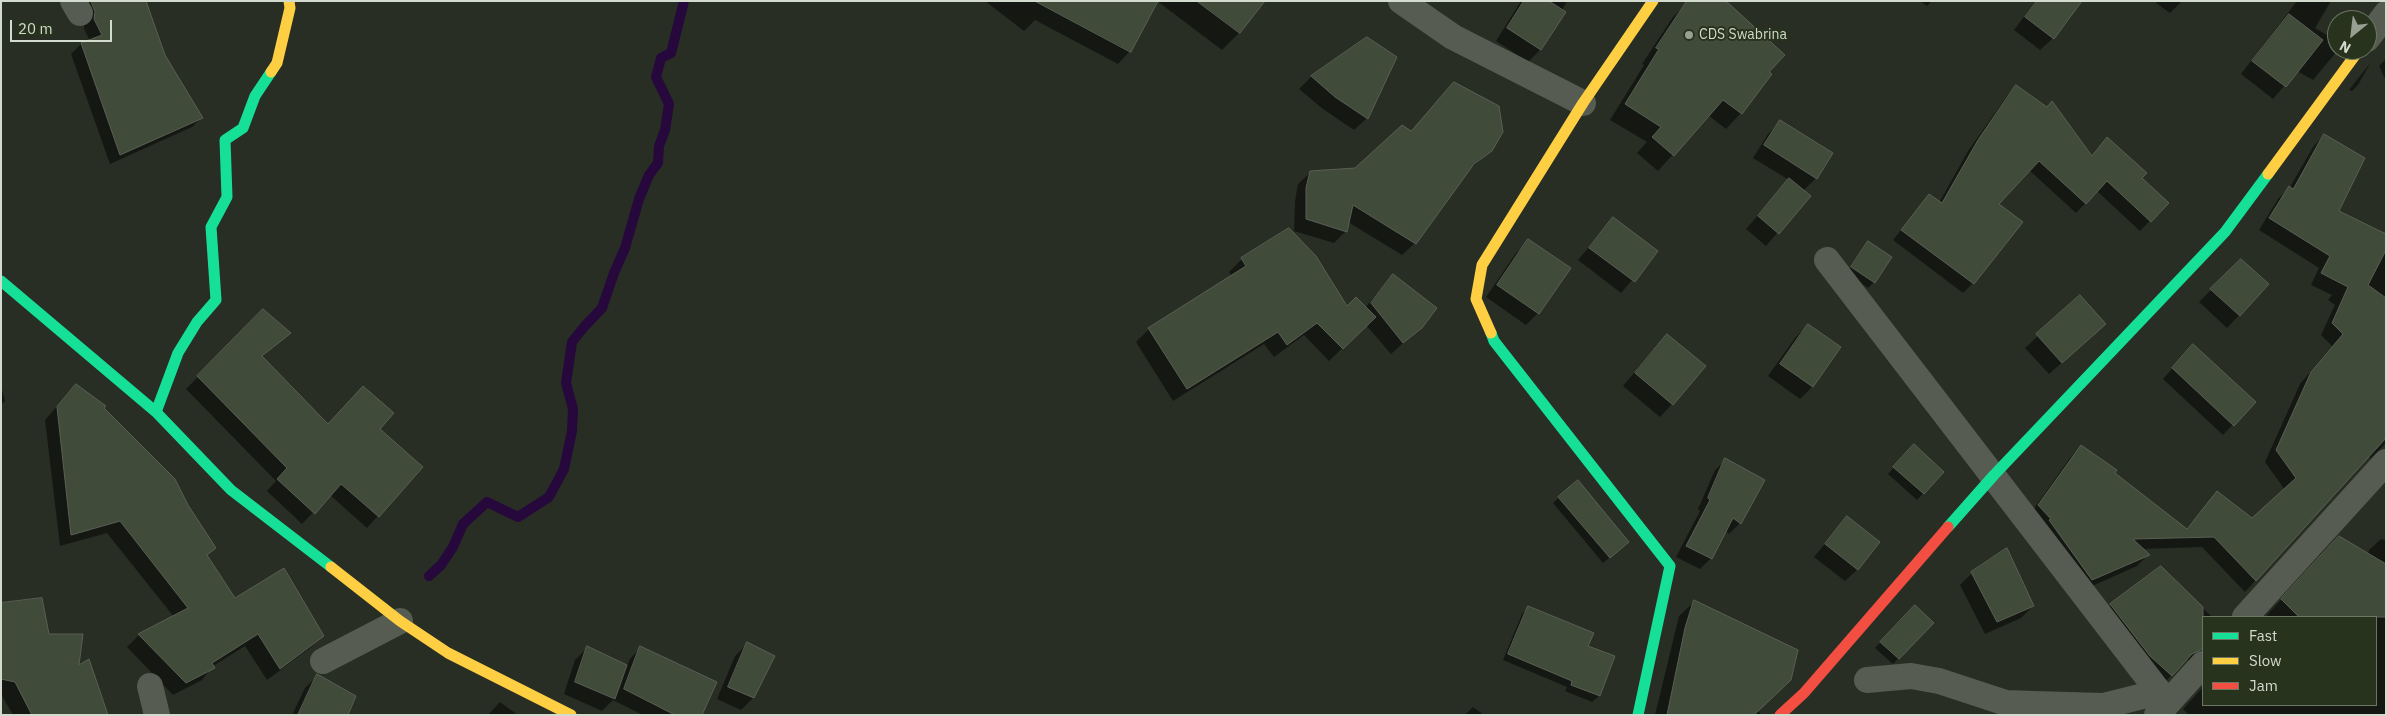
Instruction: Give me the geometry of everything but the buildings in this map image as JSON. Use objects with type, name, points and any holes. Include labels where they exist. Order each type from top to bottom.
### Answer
[{"type":"street","points":[[156,412],[178,353],[197,322],[216,300],[211,227],[226,197],[225,140],[243,128],[255,96],[277,64],[290,8],[289,1]]},
{"type":"street","points":[[1401,1],[1453,37],[1582,103]]},
{"type":"street","points":[[1638,715],[1670,566],[1494,341],[1476,299],[1482,265],[1582,103],[1653,1]]},
{"type":"street","points":[[2377,26],[2386,14]]},
{"type":"street","points":[[1780,715],[1804,693],[1994,475],[2225,232],[2352,60]]},
{"type":"street","points":[[1827,260],[1994,475],[2160,705]]},
{"type":"street","points":[[1,281],[156,412],[231,490],[400,621],[448,653],[571,715]]},
{"type":"street","points":[[2246,616],[2386,462]]},
{"type":"street","points":[[322,662],[400,621]]},
{"type":"street","points":[[1867,680],[1911,676],[1938,682],[2006,703],[2103,706],[2160,705],[2202,665]]},
{"type":"street","points":[[150,686],[157,715]]},
{"type":"waterway","points":[[429,576],[441,565],[453,547],[463,524],[487,502],[518,517],[549,497],[564,469],[572,431],[573,409],[566,383],[572,342],[602,308],[625,248],[639,199],[649,175],[658,163],[659,146],[665,130],[669,104],[656,77],[661,58],[671,53],[684,1]]},
{"type":"traffic: fast","points":[[156,412],[178,353],[197,322],[216,300],[211,227],[227,197],[225,140],[243,128],[255,96],[271,72]]},
{"type":"traffic: fast","points":[[1948,527],[1994,475],[2225,232],[2268,174]]},
{"type":"traffic: fast","points":[[1,281],[156,412],[231,490],[331,567]]},
{"type":"traffic: fast","points":[[1491,333],[1494,341],[1670,566],[1638,715]]},
{"type":"traffic: slow","points":[[271,72],[277,63],[290,8],[289,1]]},
{"type":"traffic: slow","points":[[1491,333],[1476,299],[1482,265],[1583,103],[1653,1]]},
{"type":"traffic: slow","points":[[2268,174],[2352,60]]},
{"type":"traffic: slow","points":[[331,567],[400,621],[448,653],[571,715]]},
{"type":"traffic: jam","points":[[1780,715],[1804,693],[1948,527]]},
{"type":"place","name":"CDS Swabrina","points":[[1689,35]]}]
